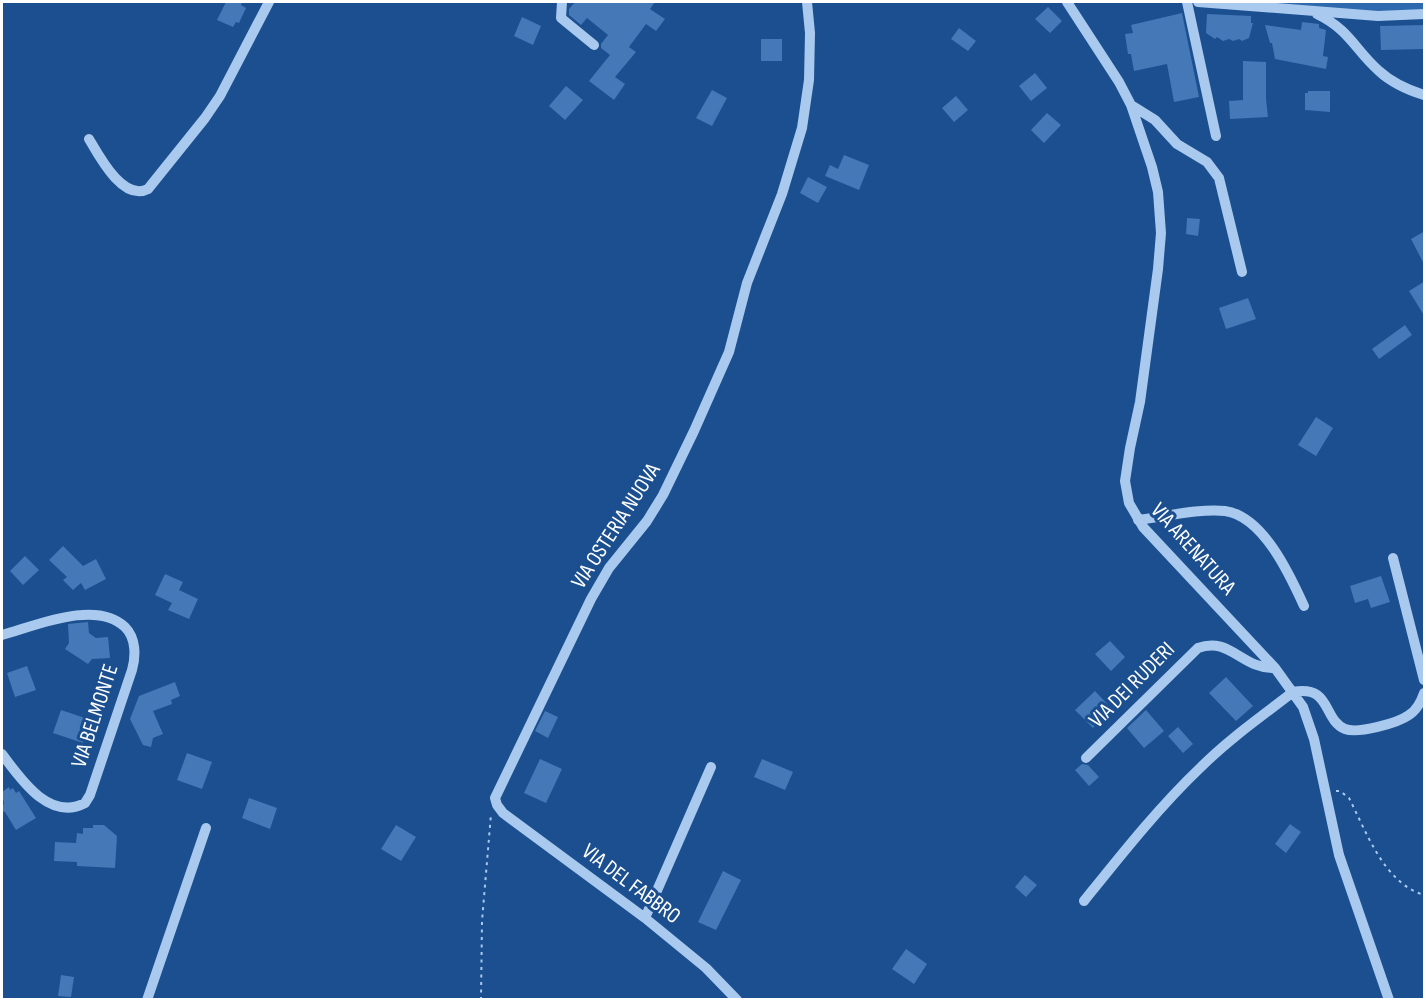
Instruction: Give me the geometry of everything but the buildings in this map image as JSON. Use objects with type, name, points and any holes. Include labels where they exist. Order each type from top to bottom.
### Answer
[{"type":"street","points":[[89,139],[112,174],[132,190],[142,192],[148,189],[220,96],[270,2]]},
{"type":"street","points":[[562,2],[562,19],[594,45]]},
{"type":"street","name":"VIA OSTERIA NUOVA","points":[[497,806],[495,798],[497,791],[591,599],[609,568],[647,520],[663,495],[729,352],[747,283],[783,195],[802,128],[809,80],[810,33],[807,2]]},
{"type":"street","name":"VIA ARENATURA","points":[[1067,2],[1119,82],[1131,105],[1157,185],[1161,223],[1159,260],[1140,402],[1126,475],[1127,497],[1138,520],[1275,668],[1303,706],[1311,727],[1332,828],[1346,877],[1389,999]]},
{"type":"street","points":[[1187,2],[1216,136]]},
{"type":"street","points":[[1198,2],[1386,16],[1425,14]]},
{"type":"street","points":[[1312,11],[1333,21],[1378,70],[1394,82],[1425,95]]},
{"type":"street","points":[[1131,105],[1155,120],[1177,144],[1202,158],[1214,169],[1219,177],[1242,272]]},
{"type":"street","points":[[1138,520],[1220,510],[1244,517],[1255,526],[1279,559],[1304,606]]},
{"type":"street","points":[[1393,558],[1425,680]]},
{"type":"street","name":"VIA BELMONTE","points":[[2,635],[74,615],[102,615],[119,622],[127,629],[133,640],[134,656],[132,670],[90,795],[85,803],[69,808],[48,803],[38,796],[2,754]]},
{"type":"street","name":"VIA DEI RUDERI","points":[[1086,758],[1198,648],[1219,646],[1227,648],[1257,667],[1275,668]]},
{"type":"street","points":[[1084,901],[1139,832],[1191,776],[1225,745],[1293,692],[1306,690],[1318,695],[1327,704],[1338,724],[1353,731],[1409,715],[1420,704],[1425,693]]},
{"type":"street","points":[[645,918],[711,767]]},
{"type":"street","name":"VIA DEL FABBRO","points":[[497,806],[506,816],[645,918],[701,964],[737,999]]},
{"type":"street","points":[[147,999],[206,828]]},
{"type":"path","points":[[1324,789],[1340,791],[1349,798],[1380,858],[1404,885],[1425,896]]},
{"type":"path","points":[[481,999],[482,910],[489,822],[497,806]]},
{"type":"shaded area","points":[[1198,2],[1424,2],[1424,14]]}]
